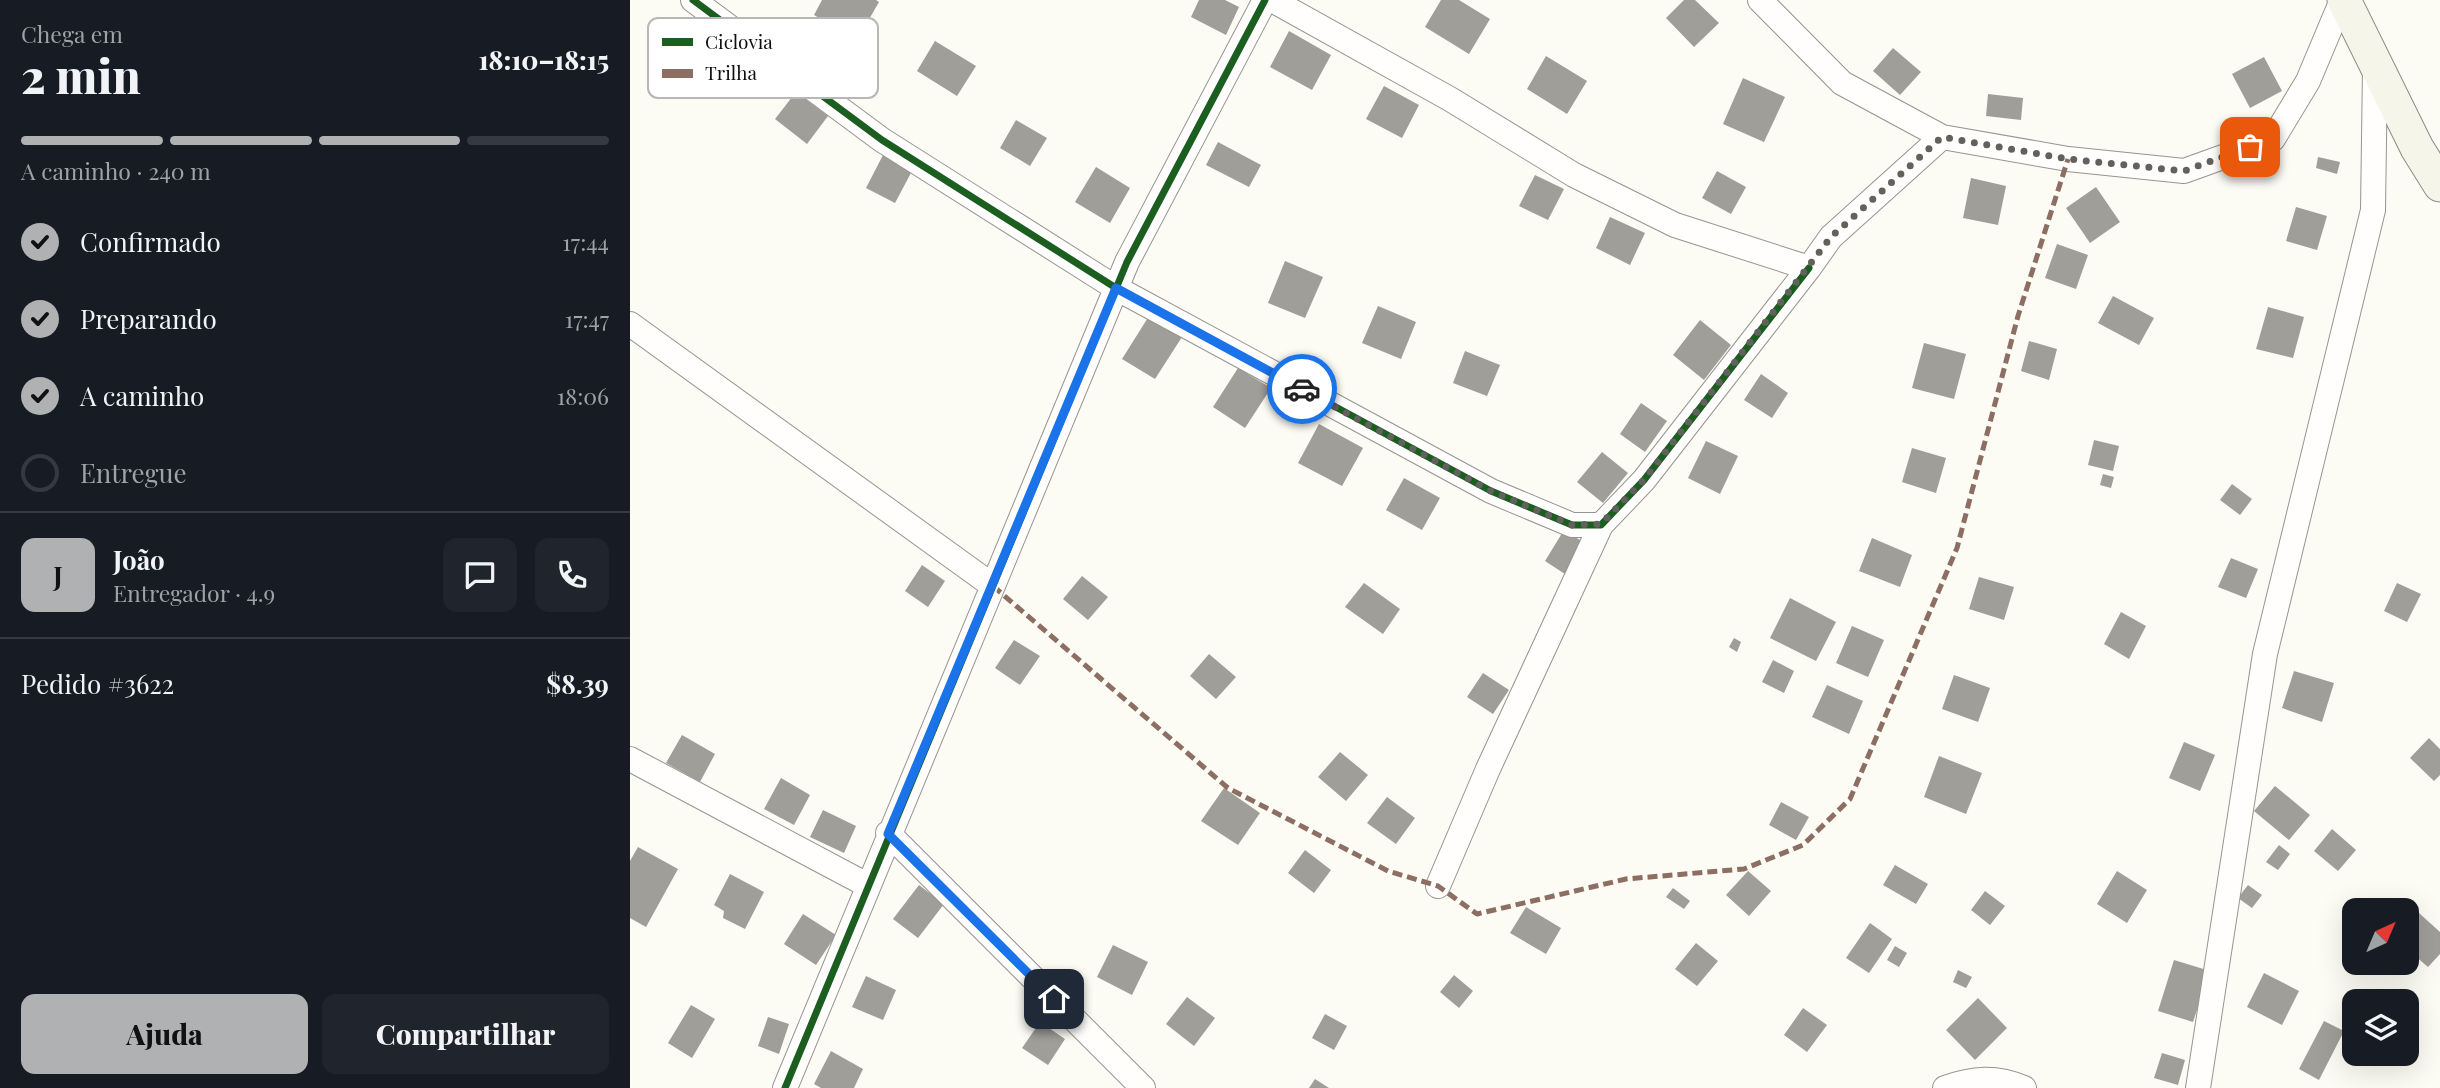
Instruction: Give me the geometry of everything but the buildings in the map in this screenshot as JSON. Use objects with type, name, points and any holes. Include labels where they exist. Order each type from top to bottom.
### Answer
[{"type":"main road","points":[[2343,0],[2417,148],[2440,185]]},
{"type":"street","points":[[693,0],[717,18]]},
{"type":"street","points":[[785,1088],[1116,288],[1265,0]]},
{"type":"street","points":[[1272,0],[1450,99],[1574,174],[1675,225],[1809,268]]},
{"type":"street","points":[[1760,0],[1842,83],[1942,137],[2068,159],[2184,171],[2273,139],[2308,81],[2343,0]]},
{"type":"street","points":[[2198,1088],[2266,654],[2373,209],[2375,61]]},
{"type":"street","points":[[825,98],[882,140],[1116,288],[1491,491],[1572,525],[1601,524]]},
{"type":"street","points":[[1438,886],[1493,757],[1601,524],[1644,480],[1831,237],[1942,137]]},
{"type":"street","points":[[630,324],[993,586]]},
{"type":"street","points":[[630,759],[867,885]]},
{"type":"street","points":[[888,834],[1143,1088]]},
{"type":"street","points":[[1945,1088],[1969,1079],[2004,1080],[2024,1088]]},
{"type":"marked path","points":[[993,586],[1228,788],[1388,871],[1438,886],[1477,914],[1626,879],[1744,869],[1803,845],[1850,799],[1957,548],[2018,316],[2068,159]]},
{"type":"cycle path","points":[[693,0],[717,18]]},
{"type":"cycle path","points":[[785,1088],[1127,262],[1265,0]]},
{"type":"cycle path","points":[[825,98],[882,140],[1116,288],[1491,491],[1572,525],[1601,525],[1644,480],[1809,268]]},
{"type":"way so far","points":[[1302,389],[1491,491],[1572,525],[1601,524],[1644,480],[1831,237],[1942,137],[2068,159],[2184,171],[2250,147]]},
{"type":"route","points":[[1054,999],[888,834],[1116,288],[1302,389]]}]
